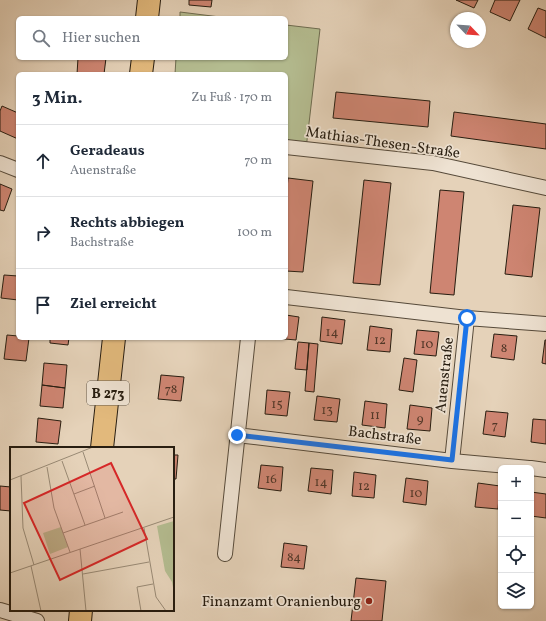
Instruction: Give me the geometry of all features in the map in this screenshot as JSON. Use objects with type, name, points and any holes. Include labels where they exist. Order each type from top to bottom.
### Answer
[{"type":"main road","points":[[147,16],[149,0]]},
{"type":"main road","points":[[141,72],[143,60]]},
{"type":"main road","name":"B 273","points":[[102,447],[114,340]]},
{"type":"main road","points":[[80,621],[81,611]]},
{"type":"street","name":"Mathias-Thesen-Straße","points":[[288,147],[433,163],[546,188]]},
{"type":"street","points":[[0,163],[16,169]]},
{"type":"street","points":[[288,297],[467,318],[546,324]]},
{"type":"street","name":"Auenstraße","points":[[452,460],[467,318]]},
{"type":"street","points":[[225,554],[248,340]]},
{"type":"street","name":"Bachstraße","points":[[237,435],[501,465]]},
{"type":"street","name":"Bachstraße","points":[[534,468],[546,470]]},
{"type":"street","points":[[0,610],[37,621]]},
{"type":"green space","points":[[180,12],[212,16],[180,16]]},
{"type":"green space","points":[[288,25],[320,29],[306,149],[288,147],[288,72],[175,72],[176,60],[288,60]]},
{"type":"building","points":[[189,0],[212,0],[211,7],[189,5]]},
{"type":"building","points":[[456,0],[478,0],[474,8]]},
{"type":"building","points":[[495,0],[520,0],[510,21],[490,12]]},
{"type":"building","points":[[538,8],[546,11],[546,38],[528,29]]},
{"type":"building","points":[[78,60],[106,60],[104,72],[77,72]]},
{"type":"building","points":[[336,92],[430,101],[428,127],[333,118]]},
{"type":"building","points":[[2,106],[16,112],[16,138],[0,131],[0,111]]},
{"type":"building","points":[[454,112],[546,124],[546,149],[451,136]]},
{"type":"building","points":[[288,178],[313,181],[303,272],[288,271]]},
{"type":"building","points":[[364,180],[391,183],[380,285],[353,283]]},
{"type":"building","points":[[0,184],[12,189],[4,211],[0,210]]},
{"type":"building","points":[[440,190],[464,192],[454,295],[430,293]]},
{"type":"building","points":[[513,205],[540,208],[532,277],[505,274]]},
{"type":"building","points":[[4,275],[16,276],[16,300],[1,298]]},
{"type":"building","points":[[288,315],[299,317],[296,340],[288,339]]},
{"type":"building","points":[[322,317],[345,320],[342,344],[320,341]]},
{"type":"building","points":[[370,326],[392,329],[390,352],[367,350]]},
{"type":"building","points":[[417,330],[439,332],[436,356],[414,354]]},
{"type":"building","points":[[494,334],[517,336],[514,360],[491,357]]},
{"type":"building","points":[[7,335],[16,336],[16,340],[29,340],[26,361],[4,359]]},
{"type":"building","points":[[50,340],[69,340],[68,345],[50,343]]},
{"type":"building","points":[[546,340],[546,364],[542,363]]},
{"type":"building","points":[[298,342],[309,343],[307,370],[295,369]]},
{"type":"building","points":[[309,343],[318,344],[314,392],[305,391]]},
{"type":"building","points":[[404,358],[417,360],[413,392],[399,390]]},
{"type":"building","points":[[44,363],[67,365],[65,388],[42,385]]},
{"type":"building","points":[[161,375],[184,377],[181,401],[158,399]]},
{"type":"building","points":[[42,385],[65,388],[63,408],[40,406]]},
{"type":"building","points":[[267,390],[290,392],[287,416],[265,414]]},
{"type":"building","points":[[317,396],[340,399],[337,422],[314,420]]},
{"type":"building","points":[[365,401],[387,404],[385,428],[362,425]]},
{"type":"building","points":[[410,405],[432,408],[430,431],[407,429]]},
{"type":"building","points":[[486,411],[508,413],[505,437],[483,434]]},
{"type":"building","points":[[38,418],[61,421],[58,444],[36,442]]},
{"type":"building","points":[[533,419],[546,420],[546,444],[531,442]]},
{"type":"building","points":[[174,455],[178,455],[176,479],[174,479]]},
{"type":"building","points":[[261,465],[283,467],[281,491],[258,488]]},
{"type":"building","points":[[311,468],[333,470],[331,494],[308,491]]},
{"type":"building","points":[[354,472],[376,475],[374,498],[352,496]]},
{"type":"building","points":[[406,478],[428,481],[426,505],[403,502]]},
{"type":"building","points":[[478,483],[498,486],[498,509],[475,507]]},
{"type":"building","points":[[0,486],[10,487],[10,511],[0,510]]},
{"type":"building","points":[[534,492],[546,494],[546,518],[534,516]]},
{"type":"building","points":[[284,543],[307,546],[304,569],[281,567]]},
{"type":"building","name":"Finanzamt Oranienburg","points":[[356,578],[386,581],[382,621],[351,621]]},
{"type":"place","name":"Finanzamt Oranienburg","points":[[369,601]]},
{"type":"route","points":[[237,435],[452,460],[467,318]]}]
